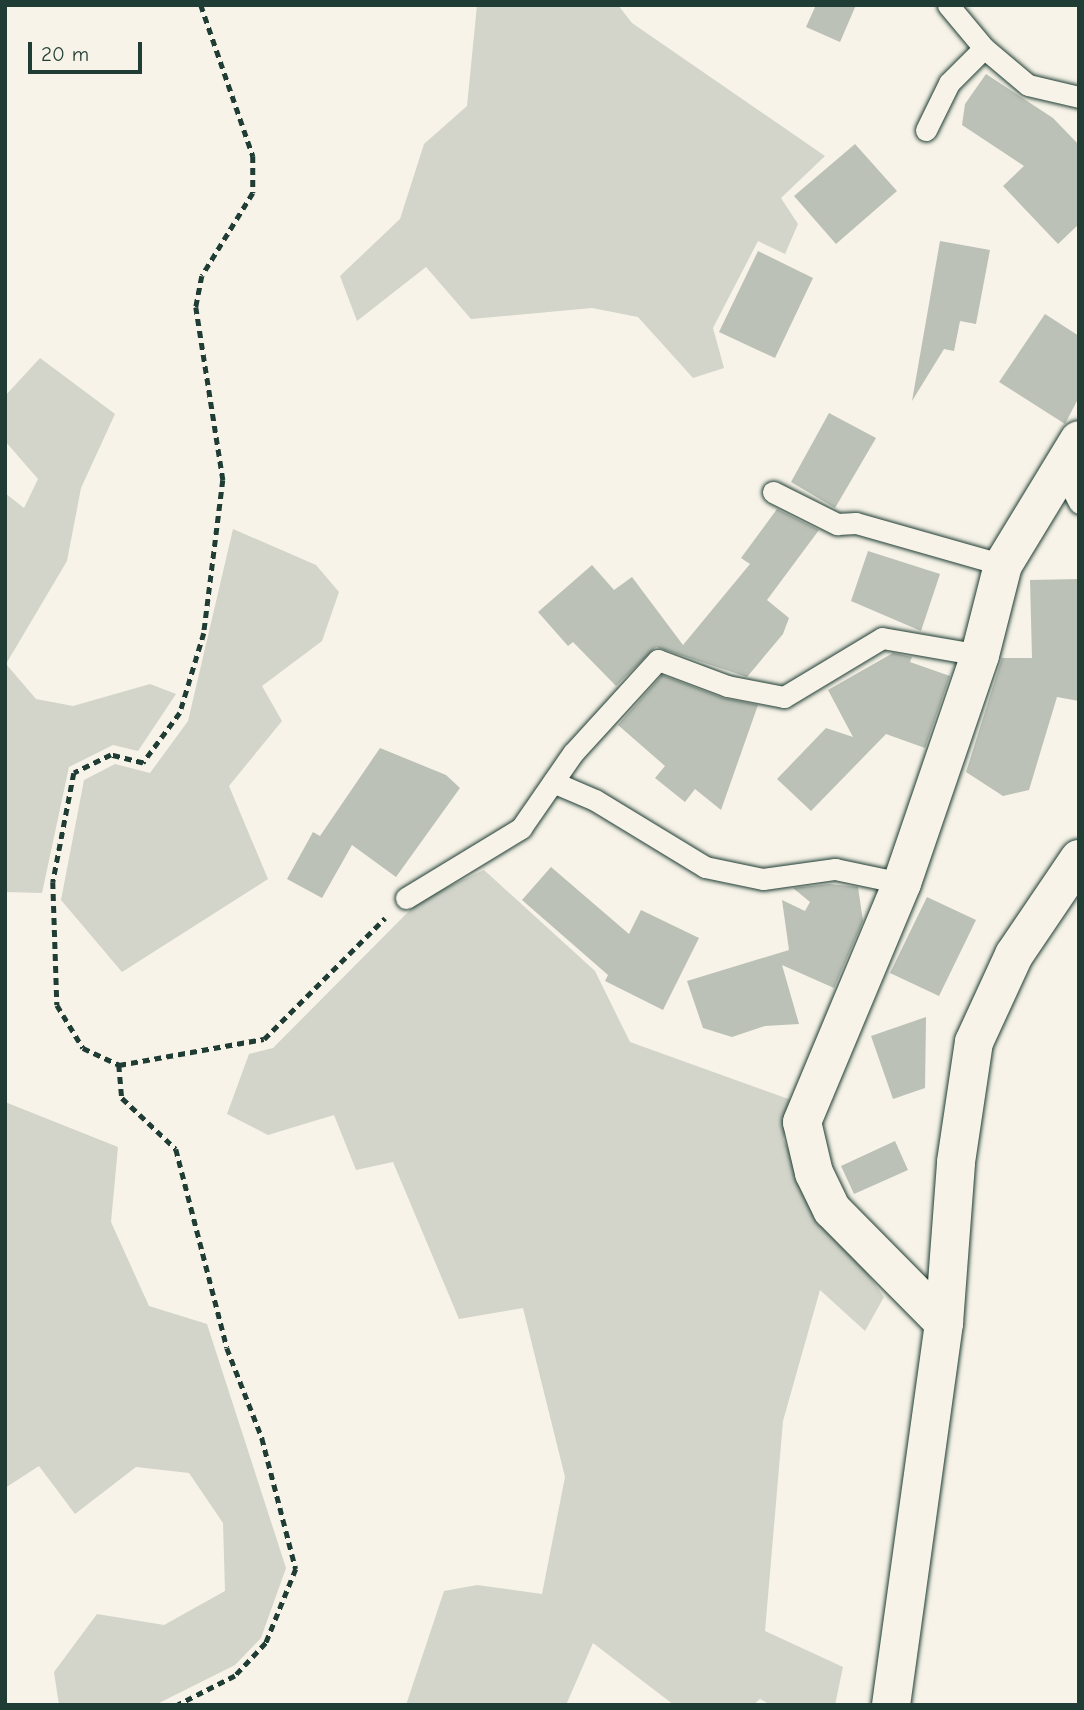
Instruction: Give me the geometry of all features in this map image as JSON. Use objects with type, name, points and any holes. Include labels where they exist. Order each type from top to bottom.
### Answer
[{"type":"street","points":[[944,1323],[832,1210],[814,1173],[802,1122],[902,883],[980,655],[1003,565],[1071,455]]},
{"type":"street","points":[[891,1705],[944,1323],[956,1162],[974,1042],[1014,955],[1079,859]]},
{"type":"lane","points":[[948,5],[984,48],[1028,85],[1079,97]]},
{"type":"lane","points":[[926,130],[949,83],[984,48]]},
{"type":"lane","points":[[1071,455],[1079,503]]},
{"type":"lane","points":[[772,492],[837,524],[856,523],[1003,565]]},
{"type":"lane","points":[[406,898],[521,828],[573,753],[658,660],[727,685],[784,697],[881,638],[980,655]]},
{"type":"lane","points":[[553,782],[595,800],[705,867],[763,879],[835,869],[902,883]]},
{"type":"path","points":[[201,5],[253,156],[253,193],[202,276],[196,307],[223,480],[204,633],[180,713],[143,763],[111,755],[75,773],[53,882],[57,1005],[83,1048],[119,1065],[264,1039],[406,898]]},
{"type":"path","points":[[119,1065],[122,1098],[176,1149],[227,1348],[262,1438],[296,1569],[266,1643],[235,1676],[178,1705]]},
{"type":"shaded area","points":[[477,5],[618,5],[632,23],[825,156],[781,198],[798,224],[785,254],[758,241],[713,328],[724,368],[693,378],[638,317],[592,308],[471,319],[426,267],[357,321],[340,276],[400,219],[424,144],[467,106]]},
{"type":"shaded area","points":[[40,358],[115,414],[81,488],[67,561],[6,664],[36,699],[73,706],[150,684],[176,694],[138,751],[113,745],[69,767],[42,893],[5,892],[5,493],[24,508],[38,479],[5,441],[5,396]]},
{"type":"shaded area","points":[[233,529],[316,565],[339,592],[322,641],[262,686],[282,721],[229,786],[268,879],[122,972],[61,900],[84,780],[115,764],[150,773],[188,721]]},
{"type":"shaded area","points":[[484,870],[595,971],[630,1042],[794,1101],[783,1139],[812,1195],[884,1297],[865,1331],[820,1290],[783,1421],[765,1631],[843,1667],[835,1705],[771,1705],[760,1699],[753,1705],[674,1705],[593,1643],[566,1705],[406,1705],[444,1591],[477,1585],[542,1594],[565,1477],[523,1308],[459,1319],[393,1162],[356,1170],[334,1115],[268,1135],[227,1114],[249,1054],[273,1048],[420,900]]},
{"type":"shaded area","points":[[5,1102],[118,1147],[111,1222],[149,1306],[207,1324],[286,1568],[261,1638],[235,1665],[155,1705],[59,1705],[54,1672],[97,1614],[164,1625],[225,1591],[223,1523],[189,1473],[136,1467],[75,1514],[39,1466],[5,1488]]},
{"type":"building","points":[[816,5],[856,5],[840,42],[806,27]]},
{"type":"building","points":[[986,74],[1053,118],[1079,145],[1079,224],[1058,244],[1003,186],[1024,166],[962,125],[965,104]]},
{"type":"building","points":[[855,144],[897,191],[836,244],[794,196]]},
{"type":"building","points":[[940,241],[990,250],[976,324],[960,321],[954,351],[944,349],[912,401]]},
{"type":"building","points":[[758,251],[813,278],[775,358],[719,332]]},
{"type":"building","points":[[1045,314],[1079,336],[1079,397],[1065,424],[999,382]]},
{"type":"building","points":[[829,413],[876,438],[835,508],[791,482]]},
{"type":"building","points":[[777,509],[819,530],[767,600],[789,618],[783,634],[747,677],[656,647],[616,686],[573,642],[568,646],[538,612],[592,565],[614,590],[632,577],[683,645],[750,564],[741,558]]},
{"type":"building","points":[[868,551],[940,574],[921,631],[851,601]]},
{"type":"building","points":[[1079,579],[1079,701],[1057,697],[1029,790],[1003,796],[966,772],[1002,658],[1032,658],[1030,580]]},
{"type":"building","points":[[893,653],[912,657],[910,662],[950,676],[925,748],[886,734],[811,811],[777,779],[826,728],[853,737],[828,690]]},
{"type":"building","points":[[662,675],[723,698],[758,705],[721,810],[695,789],[685,802],[655,778],[665,766],[618,725]]},
{"type":"building","points":[[380,748],[446,775],[460,788],[396,877],[352,845],[322,898],[287,879],[313,832],[320,836]]},
{"type":"building","points":[[551,867],[629,934],[641,910],[699,938],[663,1010],[605,981],[608,975],[522,900]]},
{"type":"building","points":[[830,884],[858,887],[863,921],[834,988],[782,965],[799,1024],[765,1026],[732,1037],[703,1028],[687,981],[789,950],[782,900],[805,911],[810,902],[793,888]]},
{"type":"building","points":[[927,897],[976,920],[939,996],[890,973]]},
{"type":"building","points":[[926,1017],[925,1088],[893,1099],[871,1036]]},
{"type":"building","points":[[895,1141],[908,1170],[854,1194],[841,1166]]}]
